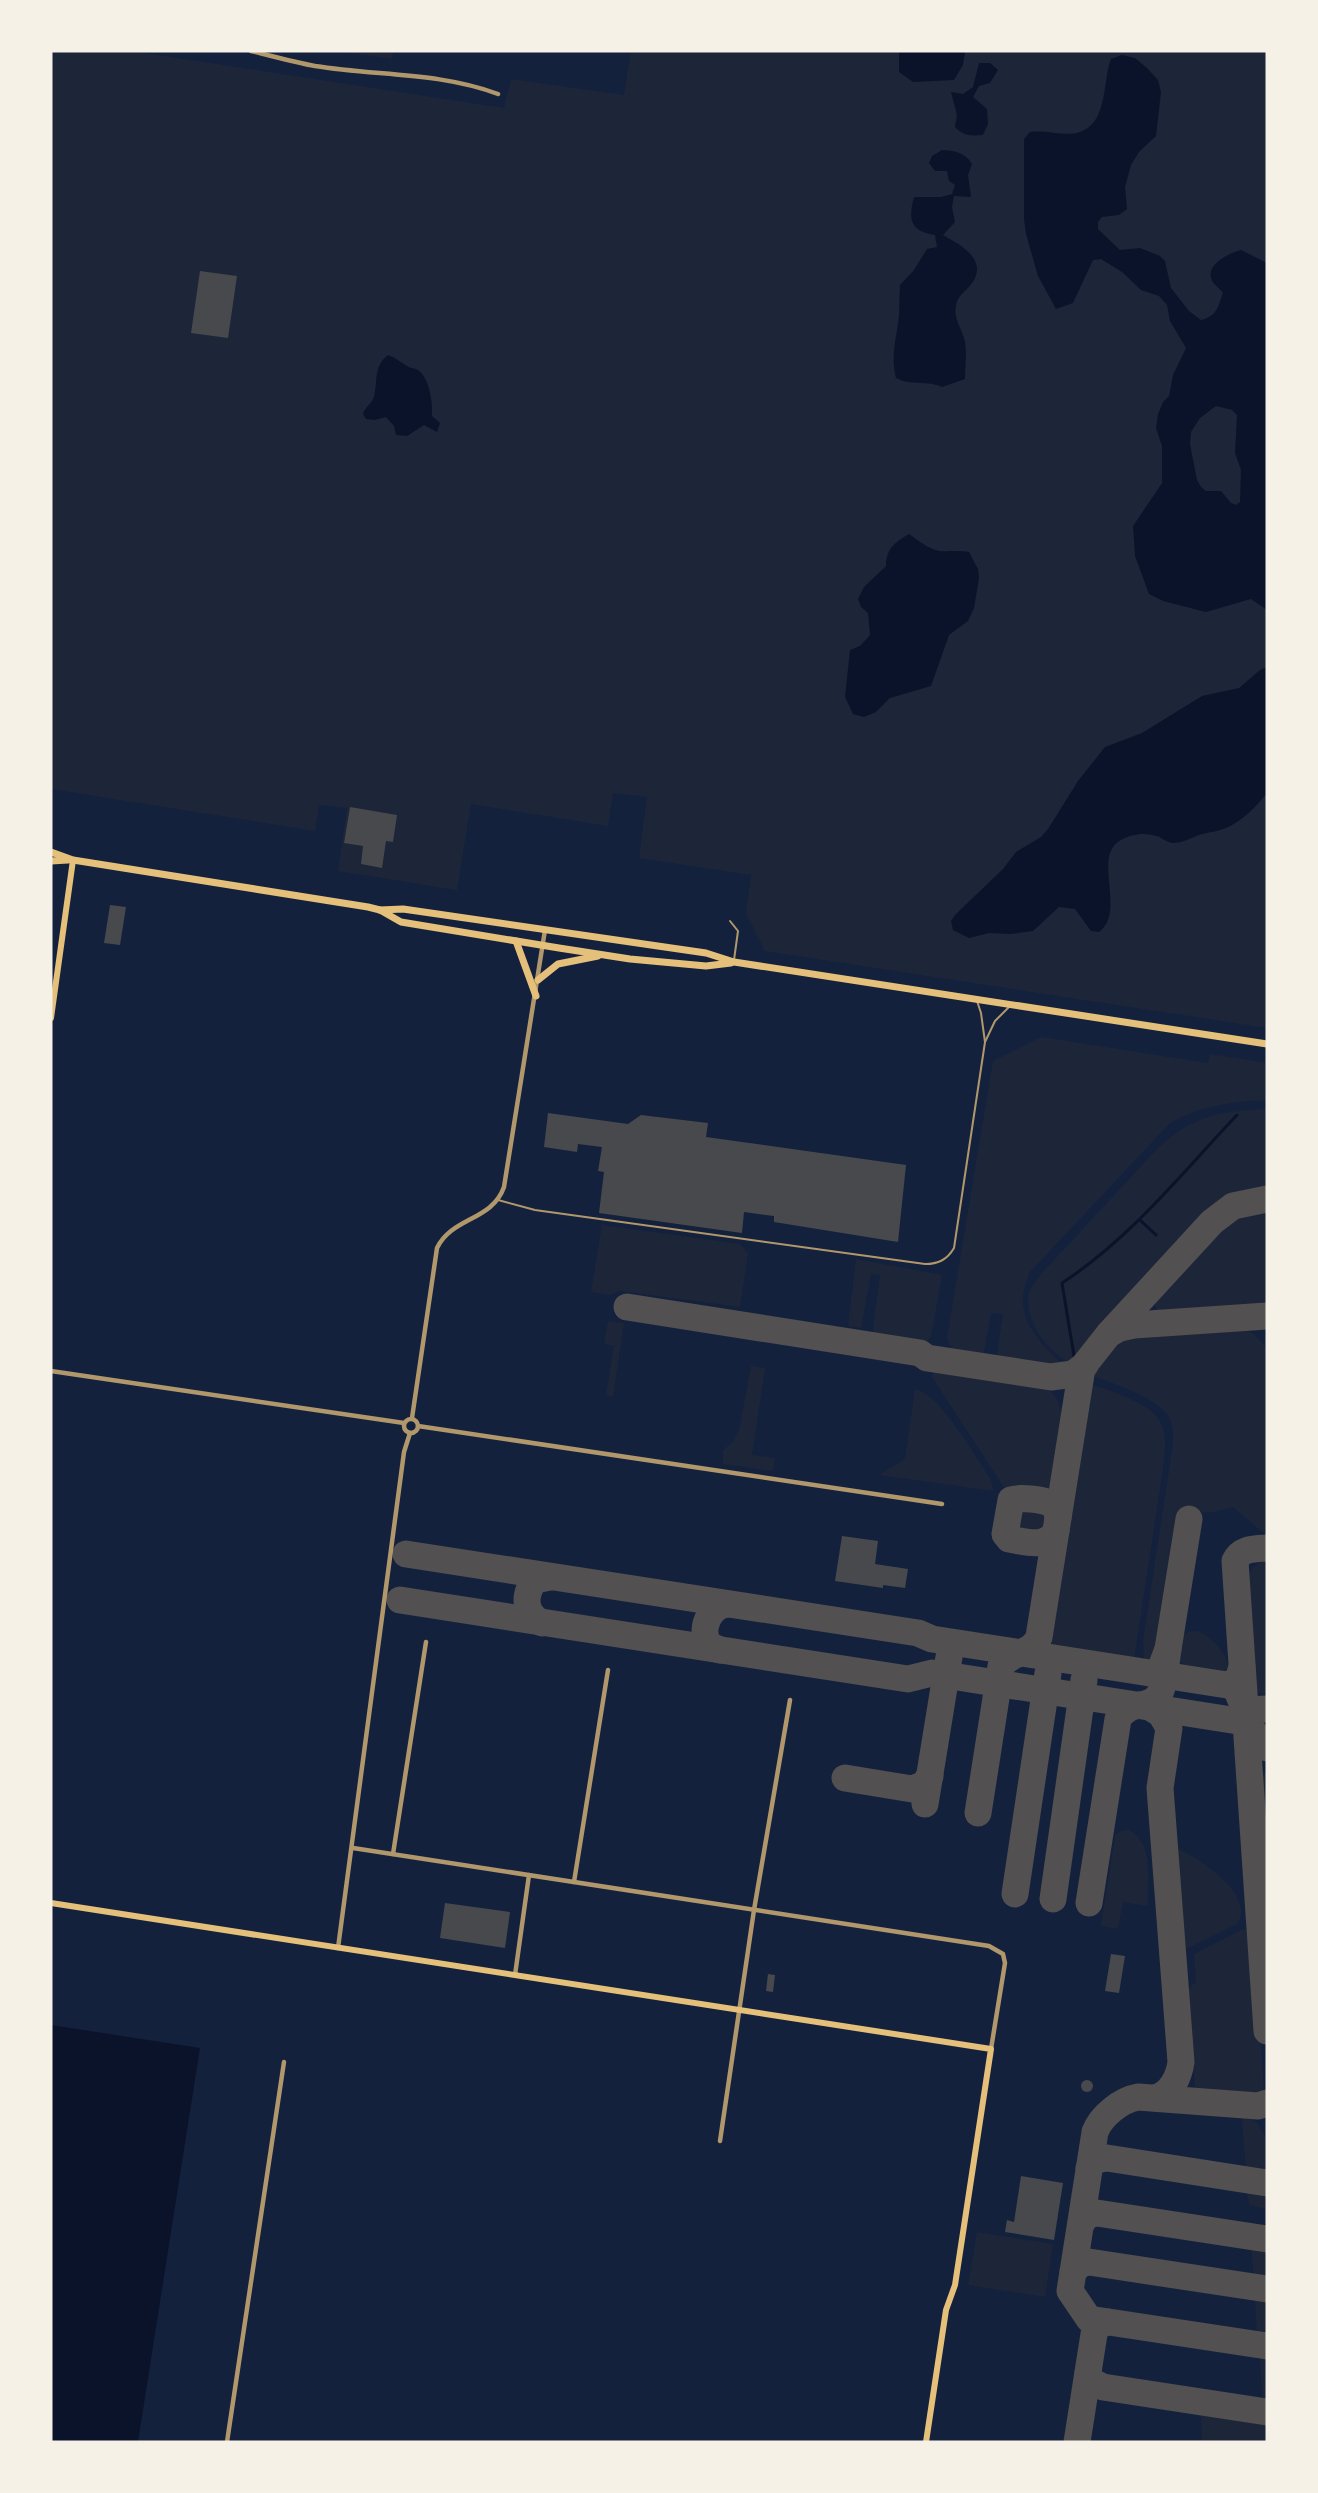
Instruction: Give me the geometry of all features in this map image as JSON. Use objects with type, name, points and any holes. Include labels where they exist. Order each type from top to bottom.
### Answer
[{"type":"main road","points":[[51,852],[73,860],[380,910],[403,909],[706,953],[734,962],[1267,1044]]},
{"type":"main road","points":[[51,861],[73,860]]},
{"type":"main road","points":[[51,1018],[73,860]]},
{"type":"main road","points":[[380,910],[401,922],[603,955],[706,966],[734,962]]},
{"type":"main road","points":[[516,941],[536,996]]},
{"type":"main road","points":[[538,980],[558,964],[603,955]]},
{"type":"main road","points":[[51,1903],[991,2049],[955,2285],[946,2310],[926,2442]]},
{"type":"street","points":[[251,51],[316,66],[399,73],[457,81],[498,94]]},
{"type":"street","points":[[545,930],[504,1187],[498,1200],[485,1213],[451,1230],[437,1248],[412,1419],[418,1426],[942,1504]]},
{"type":"street","points":[[51,1371],[404,1423],[412,1419]]},
{"type":"street","points":[[404,1423],[405,1430],[410,1433]]},
{"type":"street","points":[[338,1948],[404,1452],[410,1433],[417,1430],[418,1426]]},
{"type":"street","points":[[393,1854],[426,1642]]},
{"type":"street","points":[[574,1882],[608,1670]]},
{"type":"street","points":[[720,2141],[754,1910],[790,1700]]},
{"type":"street","points":[[353,1848],[989,1946],[1003,1954],[1005,1963],[991,2049]]},
{"type":"street","points":[[515,1975],[529,1875]]},
{"type":"street","points":[[227,2442],[284,2062]]},
{"type":"lane","points":[[730,921],[738,931],[734,962]]},
{"type":"lane","points":[[498,1200],[535,1210],[925,1264],[940,1262],[954,1248],[985,1042],[981,1013],[976,999]]},
{"type":"lane","points":[[985,1042],[995,1021],[1011,1005]]},
{"type":"shaded area","points":[[51,51],[132,51],[504,108],[511,79],[624,95],[631,51],[1267,51],[1267,1028],[765,951],[746,913],[751,875],[639,858],[647,797],[613,793],[608,826],[471,804],[457,890],[338,871],[347,808],[319,805],[315,831],[51,789]]},
{"type":"shaded area","points":[[338,51],[393,51],[392,59]]},
{"type":"shaded area","points":[[899,51],[965,52],[963,65],[954,80],[913,82],[899,72]]},
{"type":"shaded area","points":[[1122,55],[1135,58],[1158,80],[1161,92],[1156,136],[1139,152],[1131,165],[1125,187],[1127,209],[1119,215],[1102,217],[1098,222],[1098,229],[1120,250],[1140,248],[1160,256],[1165,261],[1171,288],[1189,311],[1201,320],[1214,313],[1223,293],[1211,278],[1212,268],[1216,263],[1241,250],[1267,263],[1267,610],[1251,599],[1206,612],[1163,601],[1149,594],[1135,556],[1133,526],[1162,483],[1162,446],[1156,428],[1158,414],[1163,402],[1169,396],[1173,375],[1186,348],[1170,321],[1167,305],[1159,296],[1141,290],[1122,272],[1101,259],[1093,260],[1073,303],[1056,309],[1038,276],[1026,234],[1024,139],[1030,132],[1077,133],[1095,121],[1103,101],[1111,59]],"holes":[[[1216,406],[1232,410],[1237,415],[1235,453],[1241,470],[1240,502],[1236,505],[1231,503],[1221,491],[1206,491],[1201,487],[1197,480],[1190,444],[1191,432],[1200,418]]]},
{"type":"shaded area","points":[[979,63],[990,63],[998,70],[990,83],[979,86],[973,97],[987,109],[988,124],[983,135],[964,134],[955,127],[957,115],[951,92],[963,94],[973,87]]},
{"type":"shaded area","points":[[942,150],[959,153],[972,164],[968,175],[971,197],[954,196],[952,207],[955,222],[943,235],[959,244],[972,256],[977,270],[975,278],[958,300],[955,311],[965,342],[965,379],[942,387],[907,382],[896,378],[894,358],[900,285],[914,270],[927,249],[937,247],[935,235],[920,231],[913,223],[911,212],[914,197],[941,197],[952,194],[955,185],[949,181],[947,171],[935,171],[929,163],[932,156]]},
{"type":"shaded area","points":[[388,355],[410,368],[417,369],[422,374],[430,392],[432,416],[440,423],[437,432],[424,425],[407,436],[396,435],[394,426],[386,417],[375,420],[366,419],[363,414],[374,397],[378,369]]},
{"type":"shaded area","points":[[909,534],[939,551],[969,552],[978,569],[979,578],[974,608],[968,621],[949,635],[931,686],[890,698],[876,712],[864,717],[853,714],[845,697],[850,650],[860,646],[870,635],[868,613],[861,607],[858,599],[864,587],[886,566],[886,560],[892,547]]},
{"type":"shaded area","points":[[1267,667],[1267,793],[1243,818],[1223,829],[1180,842],[1171,843],[1147,834],[1134,835],[1121,840],[1113,848],[1109,858],[1110,911],[1107,923],[1099,932],[1091,931],[1075,909],[1059,907],[1033,931],[1011,934],[989,933],[969,938],[953,930],[951,921],[955,915],[1003,869],[1016,852],[1041,837],[1048,829],[1078,781],[1105,747],[1142,733],[1202,696],[1239,688],[1260,670]]},
{"type":"shaded area","points":[[1041,1037],[1208,1063],[1210,1054],[1267,1063],[1267,1100],[1216,1106],[1192,1113],[1169,1124],[1030,1272],[1023,1300],[1024,1312],[1034,1333],[1064,1366],[1057,1368],[1031,1367],[996,1360],[1003,1314],[991,1313],[983,1358],[952,1351],[947,1338],[993,1061]]},
{"type":"shaded area","points":[[1267,1109],[1267,1192],[1240,1196],[1214,1210],[1078,1358],[1071,1363],[1054,1352],[1039,1334],[1028,1303],[1030,1290],[1042,1273],[1159,1147],[1172,1136],[1197,1121],[1209,1117]]},
{"type":"shaded area","points":[[1267,1207],[1267,1309],[1177,1315],[1164,1314],[1157,1310],[1154,1301],[1157,1292],[1219,1224],[1236,1213]]},
{"type":"shaded area","points":[[602,1225],[740,1244],[748,1254],[740,1307],[620,1291],[610,1295],[591,1292]]},
{"type":"shaded area","points":[[856,1259],[942,1275],[931,1337],[927,1341],[872,1335],[880,1275],[871,1274],[861,1328],[848,1326]]},
{"type":"shaded area","points":[[608,1321],[624,1323],[613,1397],[606,1395],[614,1346],[604,1344]]},
{"type":"shaded area","points":[[1236,1326],[1254,1334],[1267,1348],[1267,1536],[1233,1507],[1215,1512],[1179,1514],[1159,1650],[1152,1659],[1144,1662],[1143,1641],[1172,1453],[1172,1427],[1167,1414],[1159,1406],[1123,1387],[1089,1374],[1111,1344],[1136,1333],[1152,1330]]},
{"type":"shaded area","points":[[751,1366],[765,1368],[752,1455],[775,1458],[771,1471],[723,1464],[723,1450],[733,1442],[739,1431]]},
{"type":"shaded area","points":[[934,1369],[1032,1382],[1045,1387],[1053,1394],[1062,1412],[1062,1435],[1056,1477],[1049,1494],[1005,1489],[932,1377]]},
{"type":"shaded area","points":[[1089,1383],[1143,1405],[1159,1420],[1164,1433],[1164,1462],[1134,1660],[1058,1649],[1051,1642],[1048,1633],[1086,1384]]},
{"type":"shaded area","points":[[915,1389],[925,1393],[946,1414],[990,1478],[994,1491],[879,1475],[905,1459]]},
{"type":"shaded area","points":[[1022,1506],[1041,1509],[1049,1516],[1049,1523],[1044,1531],[1035,1534],[1018,1533]]},
{"type":"shaded area","points":[[1267,1557],[1267,1698],[1256,1690],[1252,1679],[1246,1581],[1252,1568]]},
{"type":"shaded area","points":[[1197,1631],[1212,1640],[1225,1656],[1228,1667],[1222,1674],[1206,1675],[1193,1672],[1183,1665],[1178,1657],[1176,1648],[1178,1640],[1185,1634]]},
{"type":"shaded area","points":[[1267,1773],[1267,1867],[1263,1860],[1259,1782],[1261,1776]]},
{"type":"shaded area","points":[[1129,1830],[1143,1844],[1146,1854],[1148,1906],[1123,1902],[1118,1929],[1101,1926],[1115,1835]]},
{"type":"shaded area","points":[[1176,1848],[1198,1860],[1222,1879],[1239,1902],[1241,1913],[1237,1924],[1186,1949],[1175,1855]]},
{"type":"shaded area","points":[[1243,1929],[1249,1932],[1253,1941],[1264,2088],[1261,2095],[1254,2097],[1203,2093],[1195,2087],[1186,1991],[1196,1982],[1194,1954]]},
{"type":"shaded area","points":[[51,2025],[200,2048],[138,2442],[51,2442]]},
{"type":"shaded area","points":[[1242,2117],[1256,2121],[1267,2139],[1267,2174],[1253,2174],[1246,2169]]},
{"type":"shaded area","points":[[1250,2188],[1260,2188],[1267,2192],[1267,2209],[1250,2205],[1247,2196]]},
{"type":"shaded area","points":[[977,2232],[1053,2244],[1045,2297],[968,2285]]},
{"type":"shaded area","points":[[1251,2245],[1267,2247],[1267,2283],[1254,2279]]},
{"type":"shaded area","points":[[1258,2295],[1267,2295],[1267,2338],[1257,2333],[1255,2299]]},
{"type":"shaded area","points":[[1267,2354],[1267,2404],[1262,2396],[1260,2360],[1262,2355]]},
{"type":"shaded area","points":[[1201,2413],[1267,2420],[1267,2442],[1202,2442]]},
{"type":"building","points":[[200,271],[237,276],[228,338],[191,333]]},
{"type":"building","points":[[350,807],[397,815],[393,842],[386,841],[382,868],[361,864],[363,846],[344,843]]},
{"type":"building","points":[[110,905],[126,907],[120,945],[104,943]]},
{"type":"building","points":[[548,1113],[628,1124],[641,1115],[708,1123],[706,1137],[906,1165],[898,1242],[774,1222],[774,1216],[744,1212],[742,1233],[599,1213],[604,1172],[598,1171],[602,1147],[578,1144],[577,1152],[544,1147]]},
{"type":"building","points":[[842,1536],[878,1541],[875,1564],[908,1569],[905,1588],[883,1585],[883,1588],[835,1581]]},
{"type":"building","points":[[445,1903],[510,1912],[505,1948],[440,1938]]},
{"type":"building","points":[[1111,1954],[1125,1956],[1119,1993],[1105,1991]]},
{"type":"building","points":[[768,1974],[775,1975],[773,1992],[766,1991]]},
{"type":"building","points":[[1089,2080],[1092,2081],[1092,2091],[1085,2092],[1082,2091],[1081,2084],[1082,2081]]},
{"type":"building","points":[[1021,2176],[1063,2183],[1054,2240],[1005,2232],[1007,2220],[1014,2222]]},
{"type":"waterway","points":[[1074,1356],[1062,1283],[1087,1266],[1133,1226],[1237,1115]]},
{"type":"waterway","points":[[1140,1220],[1156,1235]]},
{"type":"taxiway","points":[[978,1813],[1001,1666],[1005,1661],[1032,1647],[1039,1637],[1082,1368],[1108,1335],[1212,1222],[1233,1206],[1267,1199]]},
{"type":"taxiway","points":[[627,1307],[920,1353],[927,1358],[1051,1377],[1073,1374],[1085,1365]]},
{"type":"taxiway","points":[[1109,1334],[1120,1328],[1134,1325],[1267,1316]]},
{"type":"taxiway","points":[[1056,1531],[1047,1540],[1035,1543],[1009,1539],[1005,1534],[1011,1500],[1047,1502],[1056,1508],[1058,1518]]},
{"type":"taxiway","points":[[1162,1665],[1168,1649],[1189,1519]]},
{"type":"taxiway","points":[[1267,1548],[1244,1551],[1235,1561],[1267,2031]]},
{"type":"taxiway","points":[[406,1554],[918,1633],[932,1639],[1227,1685],[1238,1680],[1242,1667]]},
{"type":"taxiway","points":[[542,1623],[532,1615],[529,1609],[528,1592],[535,1580],[550,1577]]},
{"type":"taxiway","points":[[400,1600],[908,1679],[932,1673],[1238,1721],[1249,1726],[1267,1748]]},
{"type":"taxiway","points":[[720,1650],[709,1645],[705,1633],[706,1626],[715,1609],[727,1604]]},
{"type":"taxiway","points":[[1089,1903],[1118,1719],[1128,1709],[1149,1703],[1158,1696],[1164,1681],[1168,1649]]},
{"type":"taxiway","points":[[925,1804],[949,1657]]},
{"type":"taxiway","points":[[1015,1894],[1048,1673]]},
{"type":"taxiway","points":[[1053,1899],[1084,1680]]},
{"type":"taxiway","points":[[1238,1693],[1245,1710],[1267,1709]]},
{"type":"taxiway","points":[[1150,1707],[1161,1714],[1169,1728],[1160,1788],[1181,2062],[1170,2089],[1155,2098]]},
{"type":"taxiway","points":[[845,1778],[912,1789],[923,1785],[930,1776]]},
{"type":"taxiway","points":[[1267,2103],[1258,2106],[1138,2097],[1125,2101],[1107,2115],[1095,2132],[1070,2291],[1089,2319],[1267,2346]]},
{"type":"taxiway","points":[[1089,2168],[1095,2160],[1107,2158],[1267,2183]]},
{"type":"taxiway","points":[[1081,2224],[1087,2215],[1097,2213],[1267,2239]]},
{"type":"taxiway","points":[[1073,2272],[1080,2264],[1089,2262],[1267,2289]]},
{"type":"taxiway","points":[[1077,2442],[1094,2334],[1097,2326],[1107,2322]]},
{"type":"taxiway","points":[[1088,2373],[1091,2381],[1103,2387],[1267,2412]]}]
